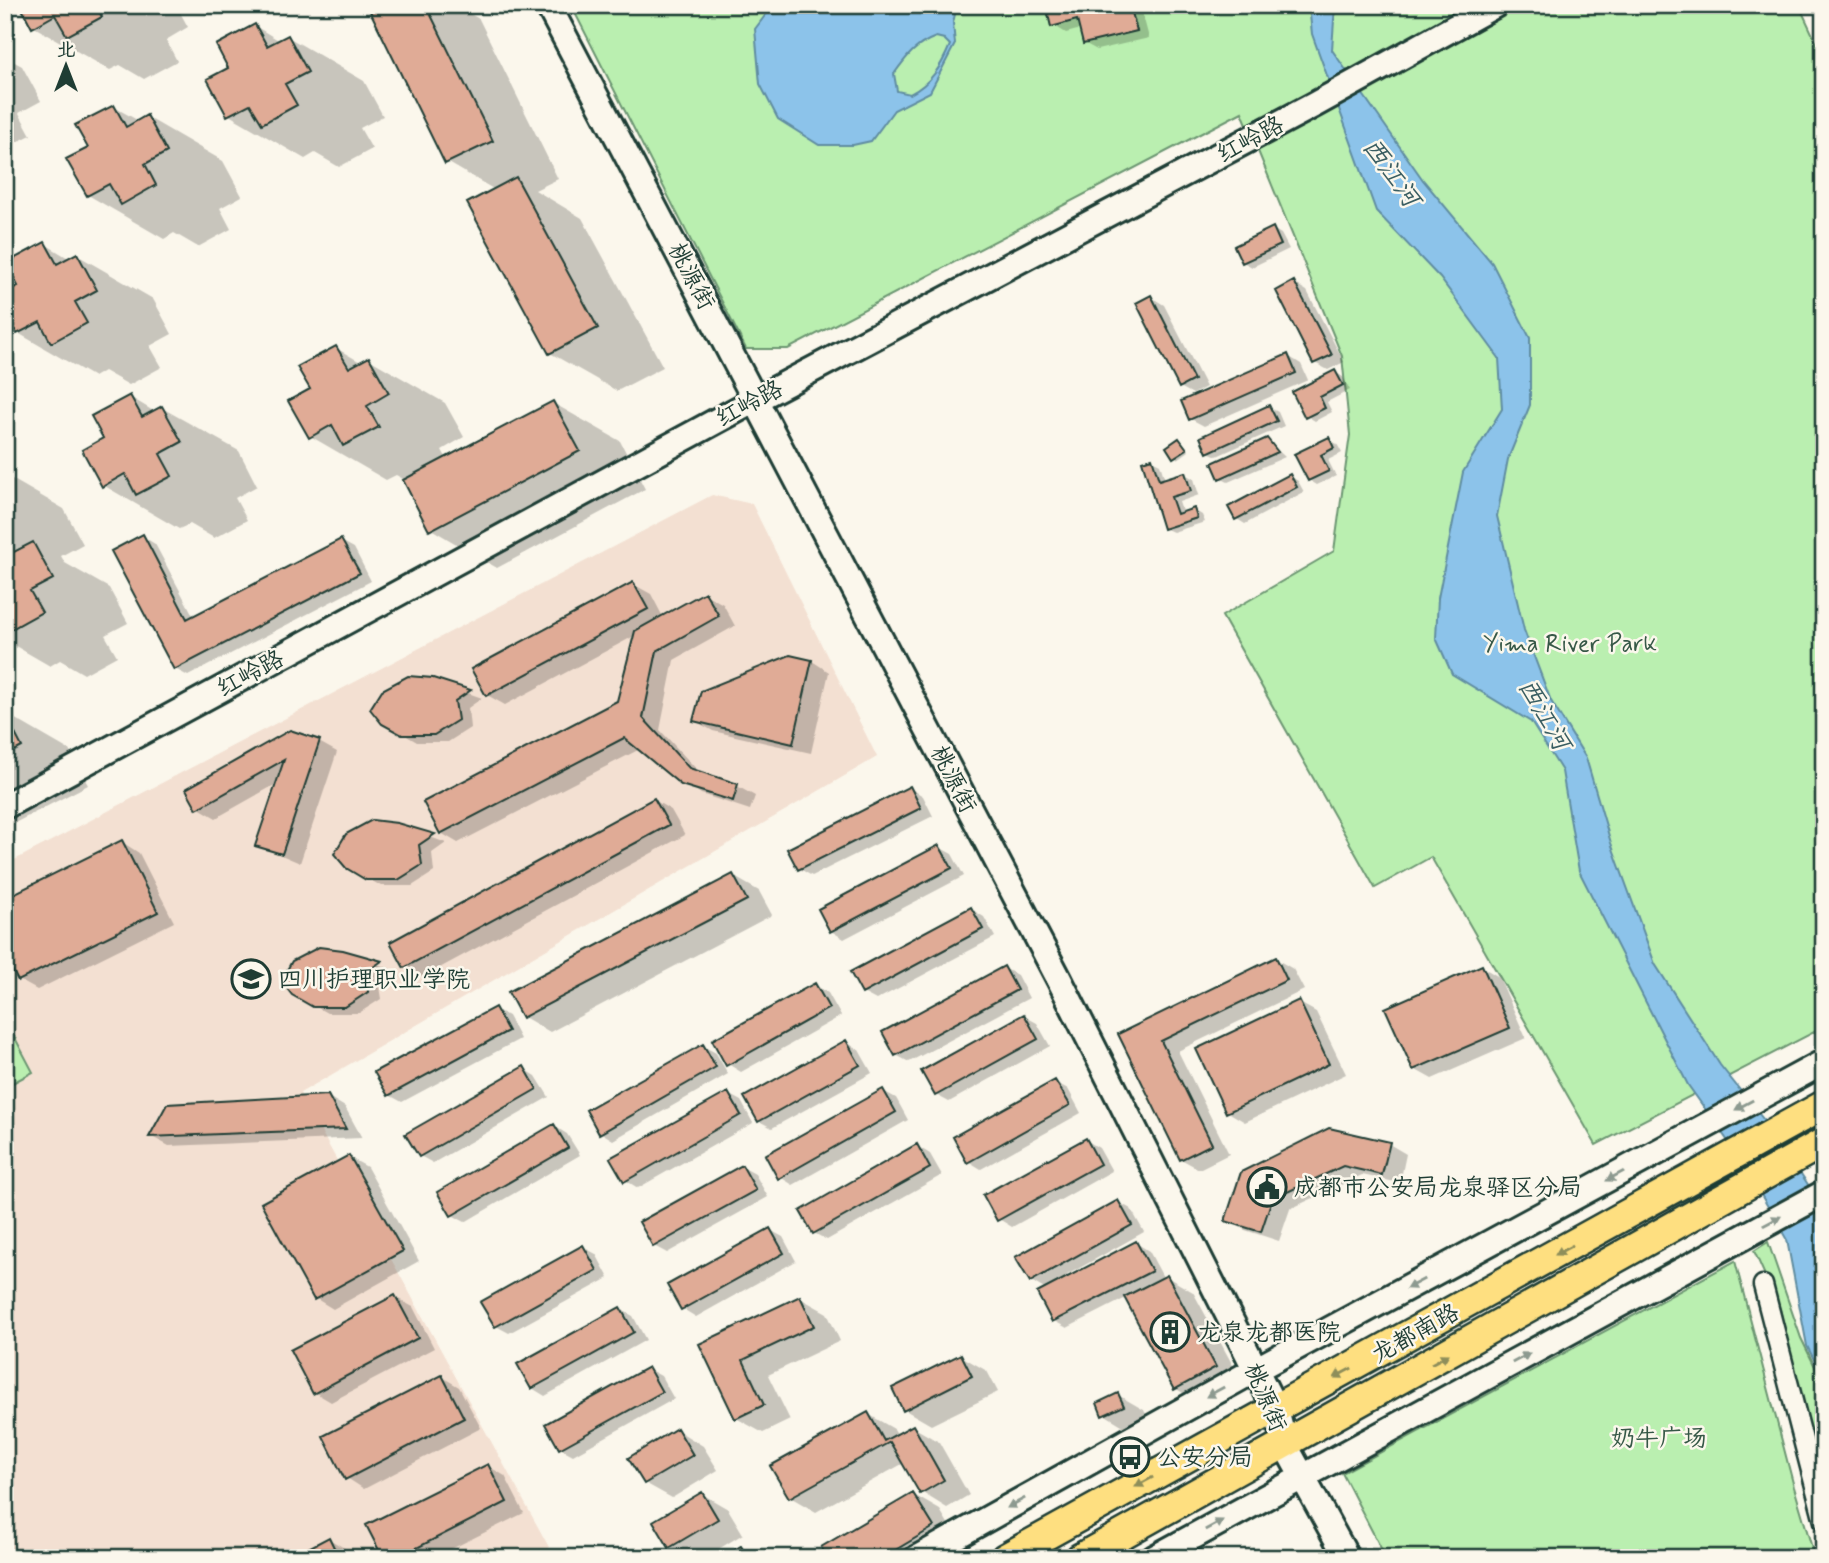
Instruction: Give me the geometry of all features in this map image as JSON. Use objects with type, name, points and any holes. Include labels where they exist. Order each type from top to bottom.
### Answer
[{"type":"main road","name":"龙都南路","points":[[1005,1558],[1817,1109]]},
{"type":"main road","name":"龙都南路","points":[[1080,1558],[1824,1142]]},
{"type":"street","name":"桃源街","points":[[548,5],[1059,979],[1276,1410],[1285,1445],[1348,1558]]},
{"type":"street","name":"红岭路","points":[[5,806],[757,399],[1314,105],[1495,5]]},
{"type":"street","points":[[917,1558],[1255,1370],[1814,1067]]},
{"type":"street","points":[[1154,1558],[1824,1193]]},
{"type":"street","points":[[1763,1285],[1824,1521]]},
{"type":"shaded area","name":"四川护理职业学院","points":[[712,495],[752,504],[877,757],[300,1093],[555,1558],[5,1558],[5,865]]},
{"type":"green space","name":"Yima River Park","points":[[571,5],[1799,5],[1824,59],[1824,1027],[1596,1145],[1431,857],[1375,888],[1222,616],[1334,551],[1350,435],[1342,356],[1242,112],[788,349],[746,349]]},
{"type":"green space","points":[[5,1019],[33,1072],[5,1087]]},
{"type":"green space","points":[[1768,1242],[1801,1338],[1824,1385],[1824,1479],[1805,1423],[1780,1309],[1754,1251]]},
{"type":"green space","name":"奶牛广场","points":[[1735,1261],[1815,1558],[1386,1558],[1342,1473]]},
{"type":"water","points":[[773,5],[957,5],[953,23],[955,44],[930,92],[894,110],[871,141],[853,145],[819,145],[778,119],[760,84],[755,29]],"holes":[[[936,37],[944,39],[950,45],[930,79],[910,94],[897,91],[894,74],[907,56],[929,40]]]},
{"type":"water","name":"西江河","points":[[1309,5],[1335,5],[1332,50],[1423,180],[1492,263],[1530,338],[1530,405],[1508,459],[1497,516],[1524,630],[1551,701],[1586,758],[1611,843],[1655,964],[1720,1065],[1775,1134],[1824,1209],[1824,1379],[1807,1346],[1787,1240],[1740,1158],[1688,1085],[1579,871],[1562,771],[1531,722],[1452,674],[1436,638],[1438,598],[1463,472],[1502,409],[1499,358],[1440,278],[1376,211],[1312,34]]},
{"type":"building","points":[[20,5],[96,5],[102,17],[67,36],[55,15],[32,28]]},
{"type":"building","points":[[367,5],[426,5],[493,141],[445,164]]},
{"type":"building","points":[[1130,5],[1137,31],[1083,44],[1077,20],[1051,27],[1046,6]]},
{"type":"building","points":[[255,24],[267,46],[288,35],[308,72],[285,84],[297,105],[262,124],[250,104],[227,116],[207,79],[228,68],[216,45]]},
{"type":"building","points":[[114,105],[126,127],[147,115],[167,152],[145,164],[156,185],[121,205],[109,184],[87,196],[66,159],[88,148],[75,125]]},
{"type":"building","points":[[516,177],[598,328],[549,354],[467,203]]},
{"type":"building","points":[[1273,227],[1281,245],[1242,263],[1234,246]]},
{"type":"building","points":[[45,242],[57,264],[77,253],[97,290],[75,302],[87,323],[51,343],[40,322],[17,334],[5,313],[5,292],[18,286],[6,263]]},
{"type":"building","points":[[1294,281],[1332,355],[1313,364],[1276,291]]},
{"type":"building","points":[[1151,295],[1194,380],[1179,388],[1136,303]]},
{"type":"building","points":[[336,346],[349,368],[369,357],[389,393],[367,406],[379,427],[343,446],[332,425],[309,438],[288,401],[310,389],[297,367]]},
{"type":"building","points":[[1288,354],[1296,373],[1189,420],[1181,401]]},
{"type":"building","points":[[1335,370],[1343,385],[1320,397],[1325,408],[1305,418],[1292,392]]},
{"type":"building","points":[[130,395],[142,417],[162,406],[182,442],[160,454],[172,476],[136,495],[125,474],[102,487],[82,450],[103,438],[91,416]]},
{"type":"building","points":[[553,401],[580,451],[429,531],[403,480]]},
{"type":"building","points":[[1269,405],[1277,421],[1207,453],[1200,437]]},
{"type":"building","points":[[1329,437],[1334,448],[1321,455],[1329,471],[1308,481],[1294,454]]},
{"type":"building","points":[[1179,438],[1187,449],[1173,458],[1166,447]]},
{"type":"building","points":[[1267,438],[1278,452],[1219,479],[1212,463]]},
{"type":"building","points":[[1152,458],[1159,480],[1185,472],[1191,491],[1171,497],[1177,514],[1194,508],[1197,518],[1163,529],[1142,461]]},
{"type":"building","points":[[1290,474],[1297,487],[1235,520],[1228,507]]},
{"type":"building","points":[[143,534],[187,619],[341,539],[360,573],[174,670],[111,551]]},
{"type":"building","points":[[5,541],[12,553],[33,542],[53,579],[30,591],[42,612],[6,632]]},
{"type":"building","points":[[633,582],[648,609],[486,696],[471,669]]},
{"type":"building","points":[[705,592],[719,616],[657,651],[643,718],[689,768],[738,784],[733,801],[681,785],[624,738],[440,834],[423,802],[617,701],[635,631]]},
{"type":"building","points":[[790,655],[812,660],[793,744],[693,721],[701,691]]},
{"type":"building","points":[[408,676],[433,678],[471,690],[455,701],[458,720],[434,735],[402,735],[382,724],[370,709],[382,690]]},
{"type":"building","points":[[5,714],[22,747],[5,756]]},
{"type":"building","points":[[290,730],[320,740],[282,854],[255,846],[284,760],[197,809],[186,789]]},
{"type":"building","points":[[910,786],[921,808],[798,870],[787,849]]},
{"type":"building","points":[[654,798],[669,825],[404,968],[390,942]]},
{"type":"building","points":[[372,820],[397,823],[435,834],[419,845],[422,865],[398,880],[366,880],[346,868],[334,854],[346,834]]},
{"type":"building","points":[[122,840],[158,912],[18,981],[5,956],[5,898]]},
{"type":"building","points":[[939,845],[952,868],[830,932],[818,909]]},
{"type":"building","points":[[733,874],[747,900],[522,1018],[508,992]]},
{"type":"building","points":[[971,907],[983,929],[862,994],[850,972]]},
{"type":"building","points":[[319,947],[343,950],[382,961],[366,972],[368,992],[345,1007],[313,1007],[292,995],[281,981],[292,961]]},
{"type":"building","points":[[1276,957],[1287,980],[1161,1041],[1212,1144],[1180,1160],[1118,1034]]},
{"type":"building","points":[[1482,965],[1510,1028],[1413,1070],[1385,1008]]},
{"type":"building","points":[[1004,966],[1017,990],[895,1056],[882,1032]]},
{"type":"building","points":[[815,983],[829,1008],[726,1066],[712,1040]]},
{"type":"building","points":[[1299,1000],[1329,1064],[1226,1113],[1196,1049]]},
{"type":"building","points":[[495,1007],[508,1031],[388,1096],[374,1072]]},
{"type":"building","points":[[1024,1014],[1038,1039],[935,1096],[921,1071]]},
{"type":"building","points":[[846,1040],[860,1065],[758,1122],[744,1097]]},
{"type":"building","points":[[703,1044],[716,1067],[599,1134],[586,1110]]},
{"type":"building","points":[[524,1066],[537,1089],[419,1157],[405,1134]]},
{"type":"building","points":[[1055,1080],[1070,1105],[967,1163],[953,1137]]},
{"type":"building","points":[[883,1089],[896,1112],[778,1179],[765,1155]]},
{"type":"building","points":[[728,1092],[741,1115],[624,1182],[610,1158]]},
{"type":"building","points":[[328,1095],[346,1129],[149,1137],[167,1104]]},
{"type":"building","points":[[554,1124],[568,1148],[451,1216],[437,1192]]},
{"type":"building","name":"成都市公安局龙泉驿区分局","points":[[1329,1128],[1390,1142],[1382,1175],[1343,1166],[1272,1199],[1261,1232],[1225,1221],[1241,1172]]},
{"type":"building","points":[[1086,1138],[1100,1164],[997,1221],[983,1195]]},
{"type":"building","points":[[917,1144],[930,1168],[813,1234],[800,1211]]},
{"type":"building","points":[[349,1155],[403,1251],[314,1300],[261,1203]]},
{"type":"building","points":[[742,1165],[756,1190],[653,1247],[639,1222]]},
{"type":"building","points":[[1118,1200],[1132,1225],[1030,1282],[1015,1257]]},
{"type":"building","points":[[770,1228],[784,1253],[681,1310],[667,1285]]},
{"type":"building","points":[[1136,1241],[1152,1271],[1052,1322],[1037,1293]]},
{"type":"building","points":[[583,1245],[597,1270],[495,1327],[480,1302]]},
{"type":"building","name":"龙泉龙都医院","points":[[1167,1275],[1216,1367],[1174,1390],[1124,1297]]},
{"type":"building","points":[[395,1295],[418,1338],[313,1394],[290,1350]]},
{"type":"building","points":[[800,1296],[814,1326],[743,1360],[764,1405],[735,1419],[699,1344]]},
{"type":"building","points":[[620,1307],[634,1332],[531,1389],[517,1364]]},
{"type":"building","points":[[961,1354],[972,1376],[903,1411],[892,1388]]},
{"type":"building","points":[[648,1367],[662,1392],[559,1449],[545,1424]]},
{"type":"building","points":[[442,1375],[464,1418],[345,1480],[323,1436]]},
{"type":"building","points":[[1118,1393],[1124,1406],[1102,1416],[1097,1403]]},
{"type":"building","points":[[868,1412],[884,1441],[913,1425],[944,1480],[920,1494],[890,1442],[789,1498],[770,1466]]},
{"type":"building","points":[[677,1428],[693,1455],[644,1484],[628,1458]]},
{"type":"building","points":[[488,1464],[507,1502],[397,1558],[383,1558],[366,1525]]},
{"type":"building","points":[[702,1492],[718,1519],[669,1548],[653,1521]]},
{"type":"building","points":[[913,1493],[934,1527],[882,1558],[828,1558],[821,1547]]},
{"type":"building","points":[[329,1537],[339,1558],[299,1558],[297,1554]]},
{"type":"building","points":[[741,1546],[748,1558],[721,1558]]},
{"type":"place","name":"四川护理职业学院","points":[[251,979]]},
{"type":"place","name":"成都市公安局龙泉驿区分局","points":[[1267,1187]]},
{"type":"place","name":"龙泉龙都医院","points":[[1170,1332]]},
{"type":"place","name":"公安分局","points":[[1130,1457]]}]
